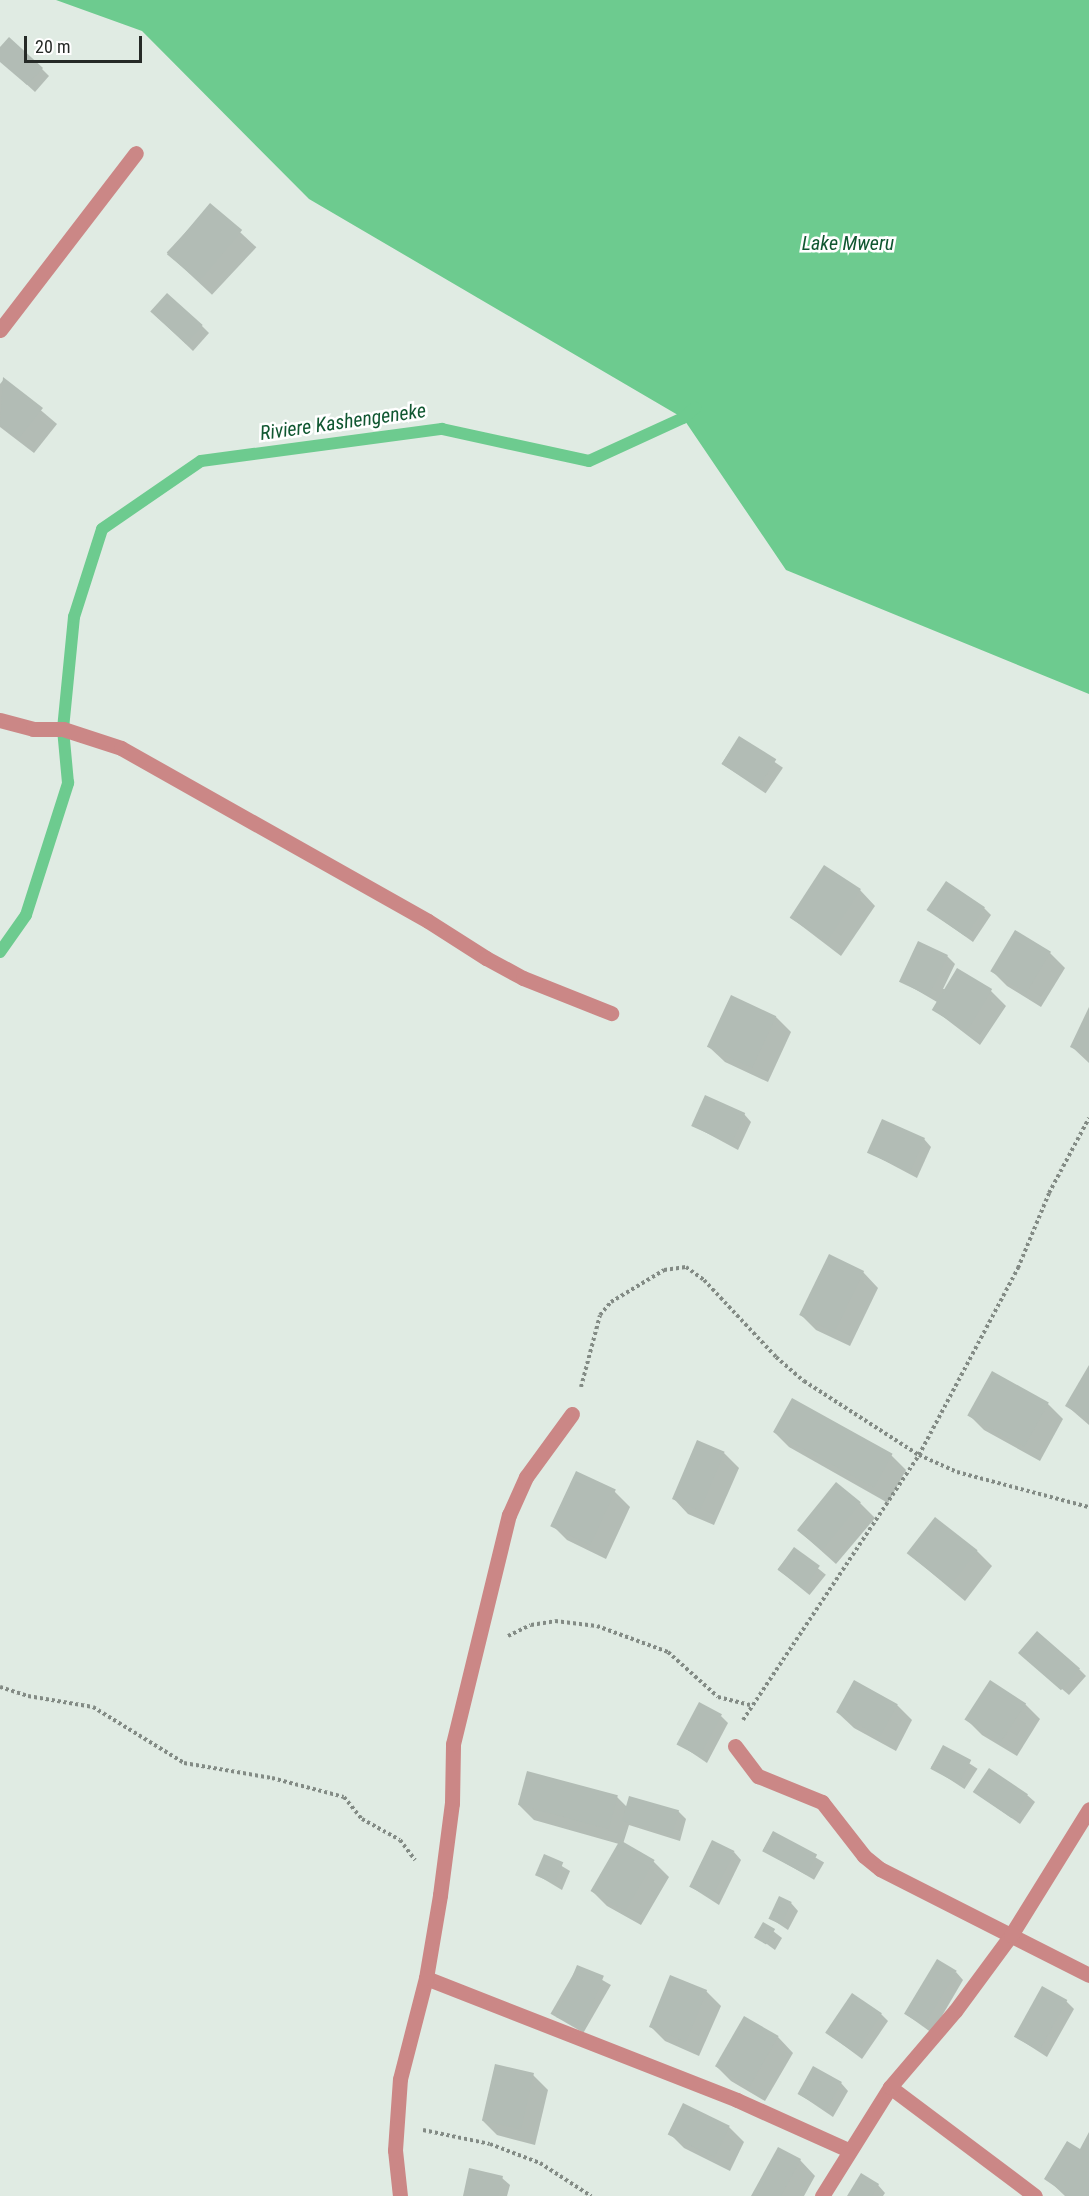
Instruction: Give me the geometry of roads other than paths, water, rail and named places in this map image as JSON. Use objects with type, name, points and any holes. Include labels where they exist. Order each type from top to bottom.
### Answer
[{"type":"street","points":[[0,330],[136,153]]},
{"type":"street","points":[[0,720],[33,729],[63,729],[121,748],[428,921],[486,958],[523,978],[611,1013]]},
{"type":"street","points":[[400,2196],[395,2124],[400,2079],[426,1978],[440,1895],[452,1803],[453,1744],[509,1515],[526,1476],[572,1414]]},
{"type":"street","points":[[735,1746],[741,1759],[758,1776],[822,1802],[864,1856],[880,1869],[1089,1975]]},
{"type":"street","points":[[822,2196],[848,2150],[890,2086],[955,2011],[1011,1935],[1089,1809]]},
{"type":"street","points":[[426,1978],[737,2100],[848,2150]]},
{"type":"street","points":[[890,2086],[1035,2196]]},
{"type":"water","name":"Lake Mweru","points":[[56,0],[1089,0],[1089,694],[786,570],[683,418],[309,199],[142,31]]},
{"type":"waterway","name":"Riviere Kashengeneke","points":[[0,952],[26,915],[68,783],[63,729],[74,617],[102,529],[201,461],[442,429],[589,461],[683,418],[695,408]]}]
